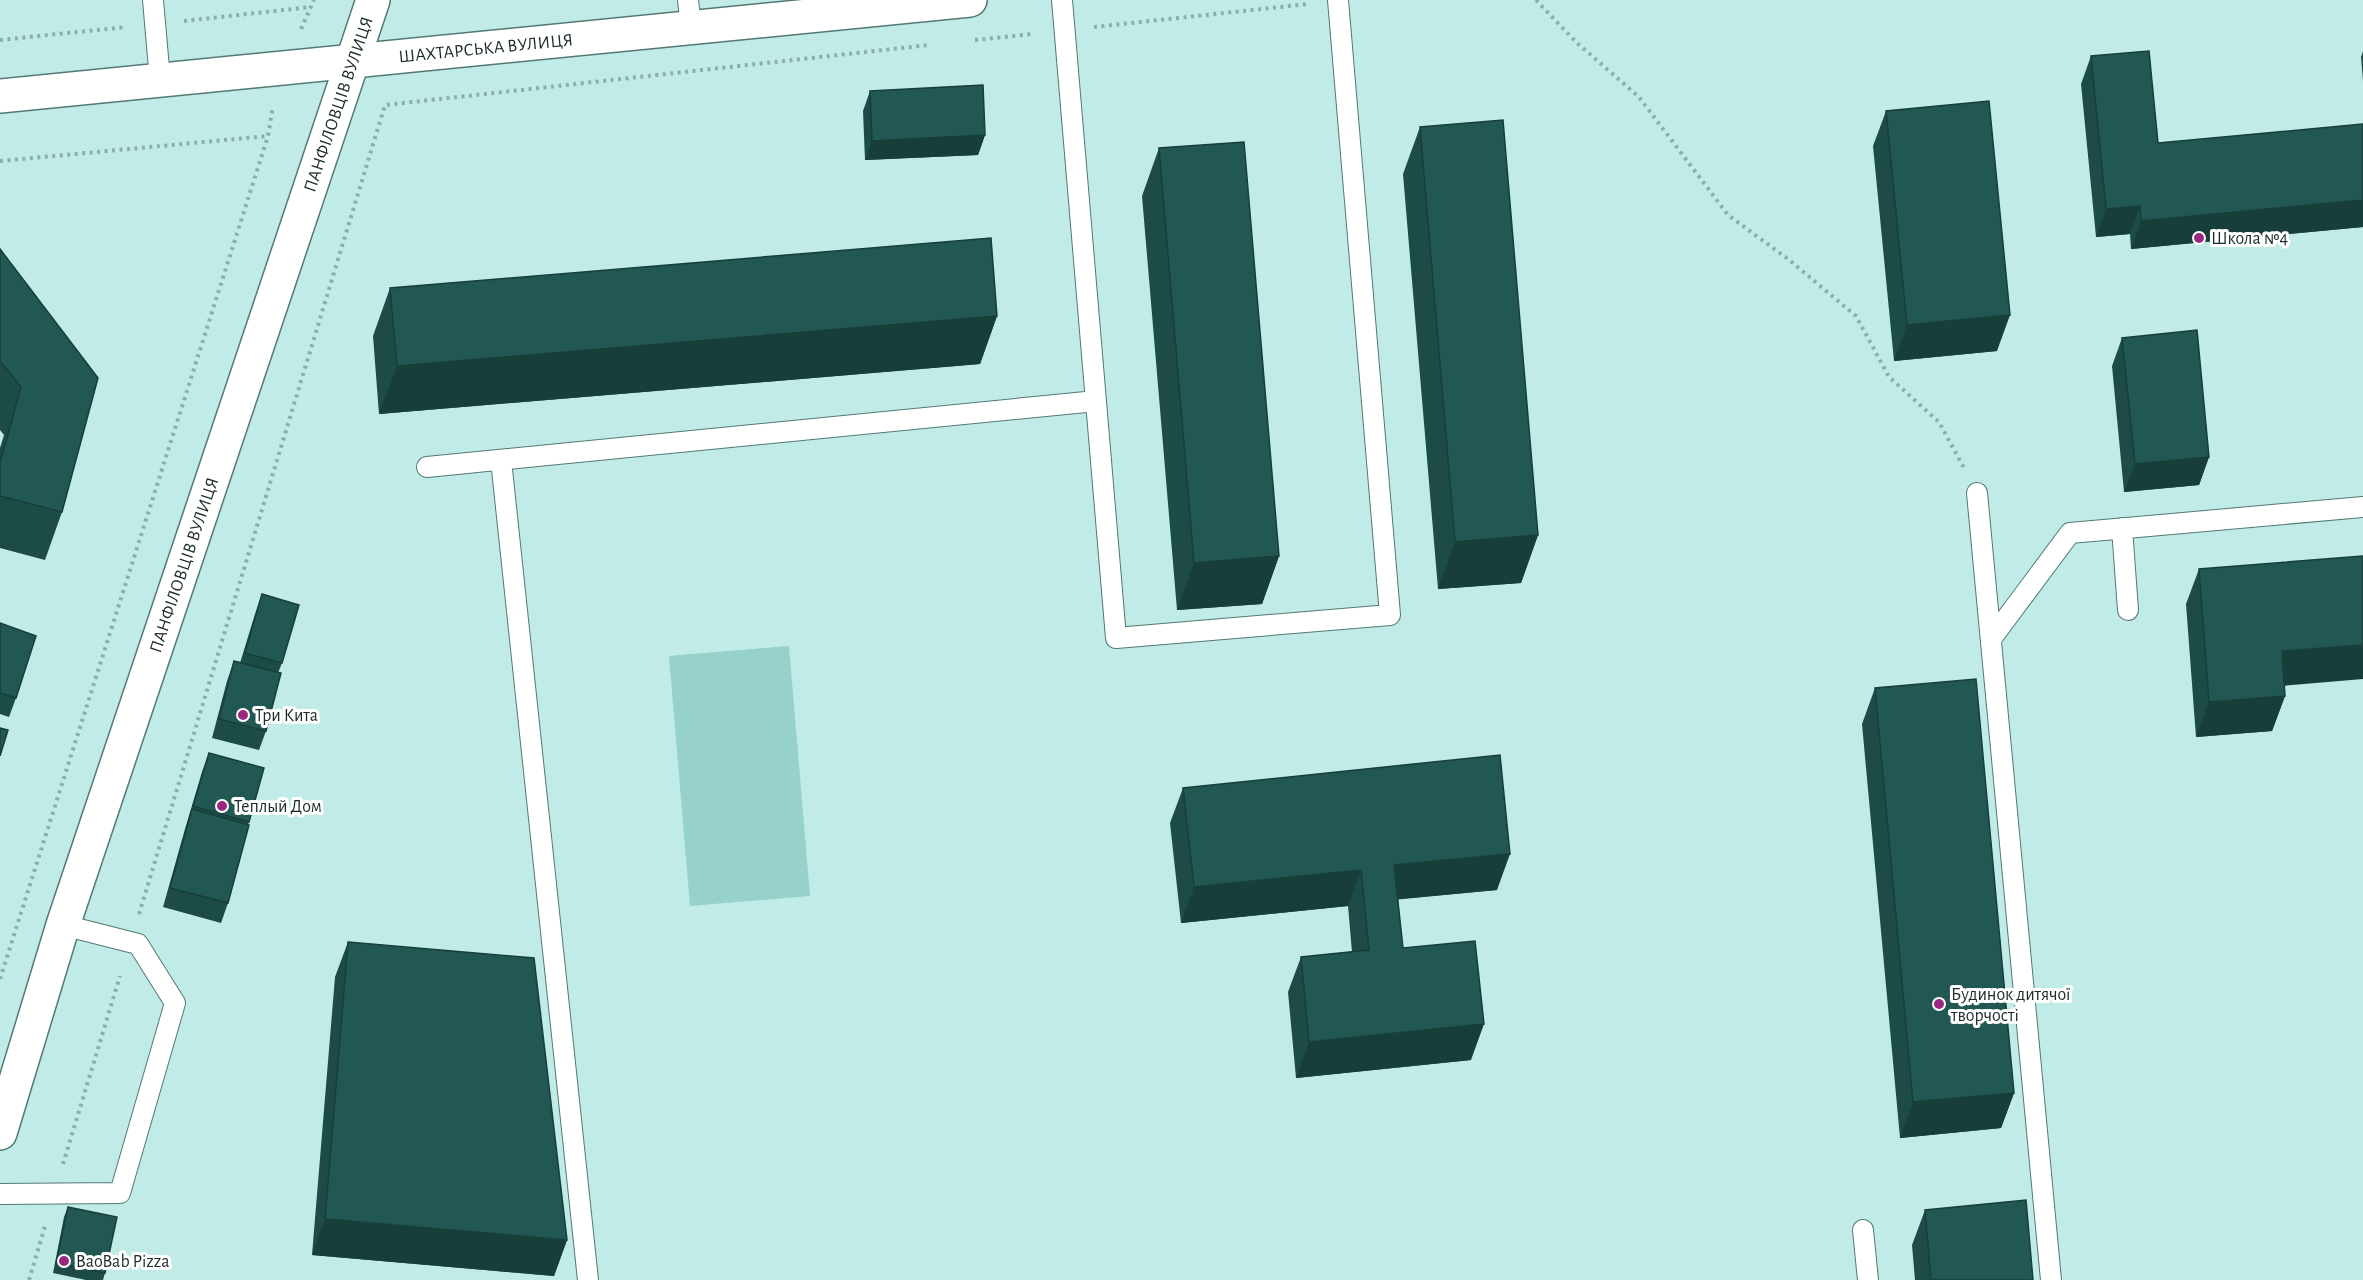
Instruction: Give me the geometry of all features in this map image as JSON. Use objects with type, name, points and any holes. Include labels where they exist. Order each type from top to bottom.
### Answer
[{"type":"street","name":"ПАНФІЛОВЦІВ ВУЛИЦЯ","points":[[0,1133],[63,926],[350,61],[373,0]]},
{"type":"street","name":"ШАХТАРСЬКА ВУЛИЦЯ","points":[[0,96],[350,61],[689,14],[970,0]]},
{"type":"lane","points":[[153,0],[160,80]]},
{"type":"lane","points":[[1062,0],[1116,638],[1390,615],[1338,0]]},
{"type":"lane","points":[[427,467],[1096,401]]},
{"type":"lane","points":[[501,460],[588,1280]]},
{"type":"lane","points":[[1977,493],[2051,1280]]},
{"type":"lane","points":[[1991,639],[2070,533],[2363,507]]},
{"type":"lane","points":[[2122,528],[2128,610]]},
{"type":"lane","points":[[0,1194],[120,1193],[175,1003],[138,944],[63,926]]},
{"type":"lane","points":[[1863,1230],[1868,1280]]},
{"type":"path","points":[[0,979],[268,136],[280,68],[314,0]]},
{"type":"path","points":[[969,41],[1338,0]]},
{"type":"path","points":[[1536,0],[1577,43],[1639,97],[1728,215],[1788,259],[1856,316],[1889,377],[1939,422],[1977,493]]},
{"type":"path","points":[[29,1280],[385,105],[934,45]]},
{"type":"path","points":[[0,161],[268,136]]},
{"type":"shaded area","points":[[789,646],[810,896],[690,906],[669,656]]},
{"type":"building","name":"Школа №4","points":[[2149,51],[2158,143],[2363,124],[2363,200],[2141,221],[2140,206],[2106,209],[2091,56]]},
{"type":"building","points":[[983,85],[985,135],[872,141],[870,91]]},
{"type":"building","points":[[1989,101],[2010,315],[1907,325],[1886,111]]},
{"type":"building","points":[[1503,120],[1538,535],[1455,542],[1420,127]]},
{"type":"building","points":[[1244,142],[1279,556],[1194,563],[1159,148]]},
{"type":"building","points":[[991,238],[997,316],[397,366],[390,288]]},
{"type":"building","points":[[0,249],[98,378],[62,512],[0,496],[0,463],[21,387],[0,361]]},
{"type":"building","points":[[2197,330],[2209,457],[2135,464],[2122,338]]},
{"type":"building","points":[[2363,556],[2363,645],[2282,651],[2285,696],[2209,702],[2199,569]]},
{"type":"building","points":[[262,594],[299,605],[282,663],[245,653]]},
{"type":"building","points":[[0,623],[36,636],[16,698],[0,693]]},
{"type":"building","name":"Три Кита","points":[[234,661],[281,673],[266,731],[219,719]]},
{"type":"building","name":"Будинок дитячої творчості","points":[[1976,679],[2014,1093],[1913,1102],[1875,688]]},
{"type":"building","points":[[0,728],[8,730],[0,756]]},
{"type":"building","name":"Теплый Дом","points":[[209,753],[264,768],[249,822],[193,806]]},
{"type":"building","points":[[1500,755],[1510,854],[1394,865],[1403,948],[1475,941],[1484,1024],[1309,1042],[1301,957],[1369,950],[1361,870],[1194,887],[1183,788]]},
{"type":"building","points":[[192,809],[249,825],[228,903],[170,888]]},
{"type":"building","points":[[348,942],[534,958],[567,1240],[325,1219]]},
{"type":"building","points":[[2026,1200],[2033,1280],[1931,1280],[1925,1210]]},
{"type":"building","points":[[68,1207],[117,1217],[105,1273],[56,1263]]},
{"type":"place","name":"Школа №4","points":[[2199,238]]},
{"type":"place","name":"Три Кита","points":[[243,715]]},
{"type":"place","name":"Теплый Дом","points":[[222,806]]},
{"type":"place","name":"Будинок дитячої творчості","points":[[1939,1004]]},
{"type":"place","name":"BaoBab Pizza","points":[[64,1261]]}]
